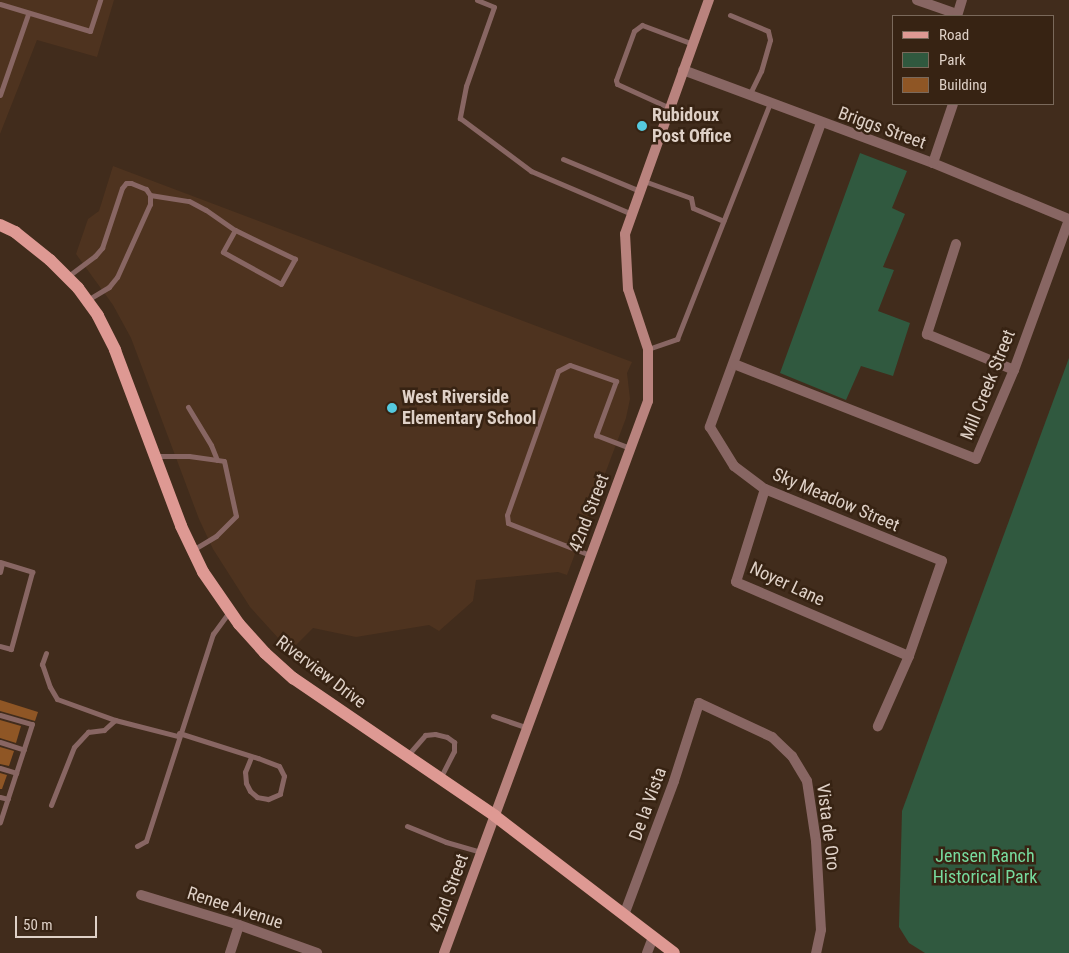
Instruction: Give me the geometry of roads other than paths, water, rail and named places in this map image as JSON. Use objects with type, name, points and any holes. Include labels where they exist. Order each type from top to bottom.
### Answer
[{"type":"main road","name":"Riverview Drive","points":[[0,225],[15,232],[50,260],[86,300],[115,350],[181,526],[203,572],[230,612],[265,653],[294,678],[495,816],[674,953]]},
{"type":"street","name":"42nd Street","points":[[444,953],[648,400],[648,349],[628,289],[625,234],[709,0]]},
{"type":"street","points":[[917,0],[957,15],[962,0]]},
{"type":"street","name":"Briggs Street","points":[[683,70],[932,163],[1069,219]]},
{"type":"street","points":[[932,163],[953,105]]},
{"type":"street","name":"Sky Meadow Street","points":[[821,123],[710,427],[734,466],[765,490],[942,561],[908,656],[878,726]]},
{"type":"street","name":"Mill Creek Street","points":[[734,364],[976,459],[1014,370],[1069,219]]},
{"type":"street","points":[[956,244],[927,334],[1014,370]]},
{"type":"street","name":"Noyer Lane","points":[[765,490],[736,582],[908,656]]},
{"type":"street","name":"De la Vista","points":[[624,915],[674,781],[700,704]]},
{"type":"street","name":"Vista de Oro","points":[[700,704],[772,738],[792,756],[807,781],[816,841],[821,930],[816,953]]},
{"type":"street","name":"Renee Avenue","points":[[141,895],[239,925],[317,953]]},
{"type":"street","points":[[230,953],[239,925]]},
{"type":"street","points":[[647,953],[653,937]]},
{"type":"lane","points":[[0,4],[28,14],[90,31],[100,0]]},
{"type":"lane","points":[[477,0],[494,7],[466,86],[460,118],[531,170],[632,214]]},
{"type":"lane","points":[[0,95],[28,14]]},
{"type":"lane","points":[[730,15],[768,31],[770,40],[761,71],[749,95]]},
{"type":"lane","points":[[670,108],[617,84],[616,80],[634,30],[638,26],[642,25],[693,44]]},
{"type":"lane","points":[[648,349],[677,339],[770,103]]},
{"type":"lane","points":[[563,159],[640,191]]},
{"type":"lane","points":[[644,180],[691,198],[694,208],[723,221]]},
{"type":"lane","points":[[67,277],[95,256],[102,248],[122,188],[126,183],[146,189],[150,195],[150,204],[117,277],[109,287],[86,300]]},
{"type":"lane","points":[[150,195],[189,201],[236,230],[295,259],[281,284],[222,252],[236,230]]},
{"type":"lane","points":[[590,555],[508,523],[506,515],[558,371],[570,364],[616,381],[596,435],[631,449]]},
{"type":"lane","points":[[188,407],[211,445],[217,460]]},
{"type":"lane","points":[[155,456],[189,456],[224,461],[236,516],[216,536],[192,550]]},
{"type":"lane","points":[[0,572],[1,562],[32,572],[11,650],[0,646]]},
{"type":"lane","points":[[137,846],[146,841],[213,634],[230,612]]},
{"type":"lane","points":[[46,653],[42,664],[50,687],[57,699],[115,720],[179,735],[251,757],[280,766],[284,776],[280,794],[268,799],[257,797],[250,791],[246,783],[245,772],[251,757]]},
{"type":"lane","points":[[0,715],[32,724],[0,822]]},
{"type":"lane","points":[[493,716],[527,728]]},
{"type":"lane","points":[[51,805],[74,747],[88,732],[104,730],[115,720]]},
{"type":"lane","points":[[407,756],[425,735],[435,734],[447,737],[454,742],[454,751],[440,779]]},
{"type":"lane","points":[[0,742],[24,750]]},
{"type":"lane","points":[[0,768],[16,773]]},
{"type":"lane","points":[[0,797],[8,799]]},
{"type":"lane","points":[[407,826],[446,842],[481,852]]},
{"type":"place","name":"Rubidoux Post Office","points":[[642,126]]},
{"type":"place","name":"West Riverside Elementary School","points":[[392,408]]},
{"type":"park label","name":"Jensen Ranch Historical Park","points":[[985,868]]}]
